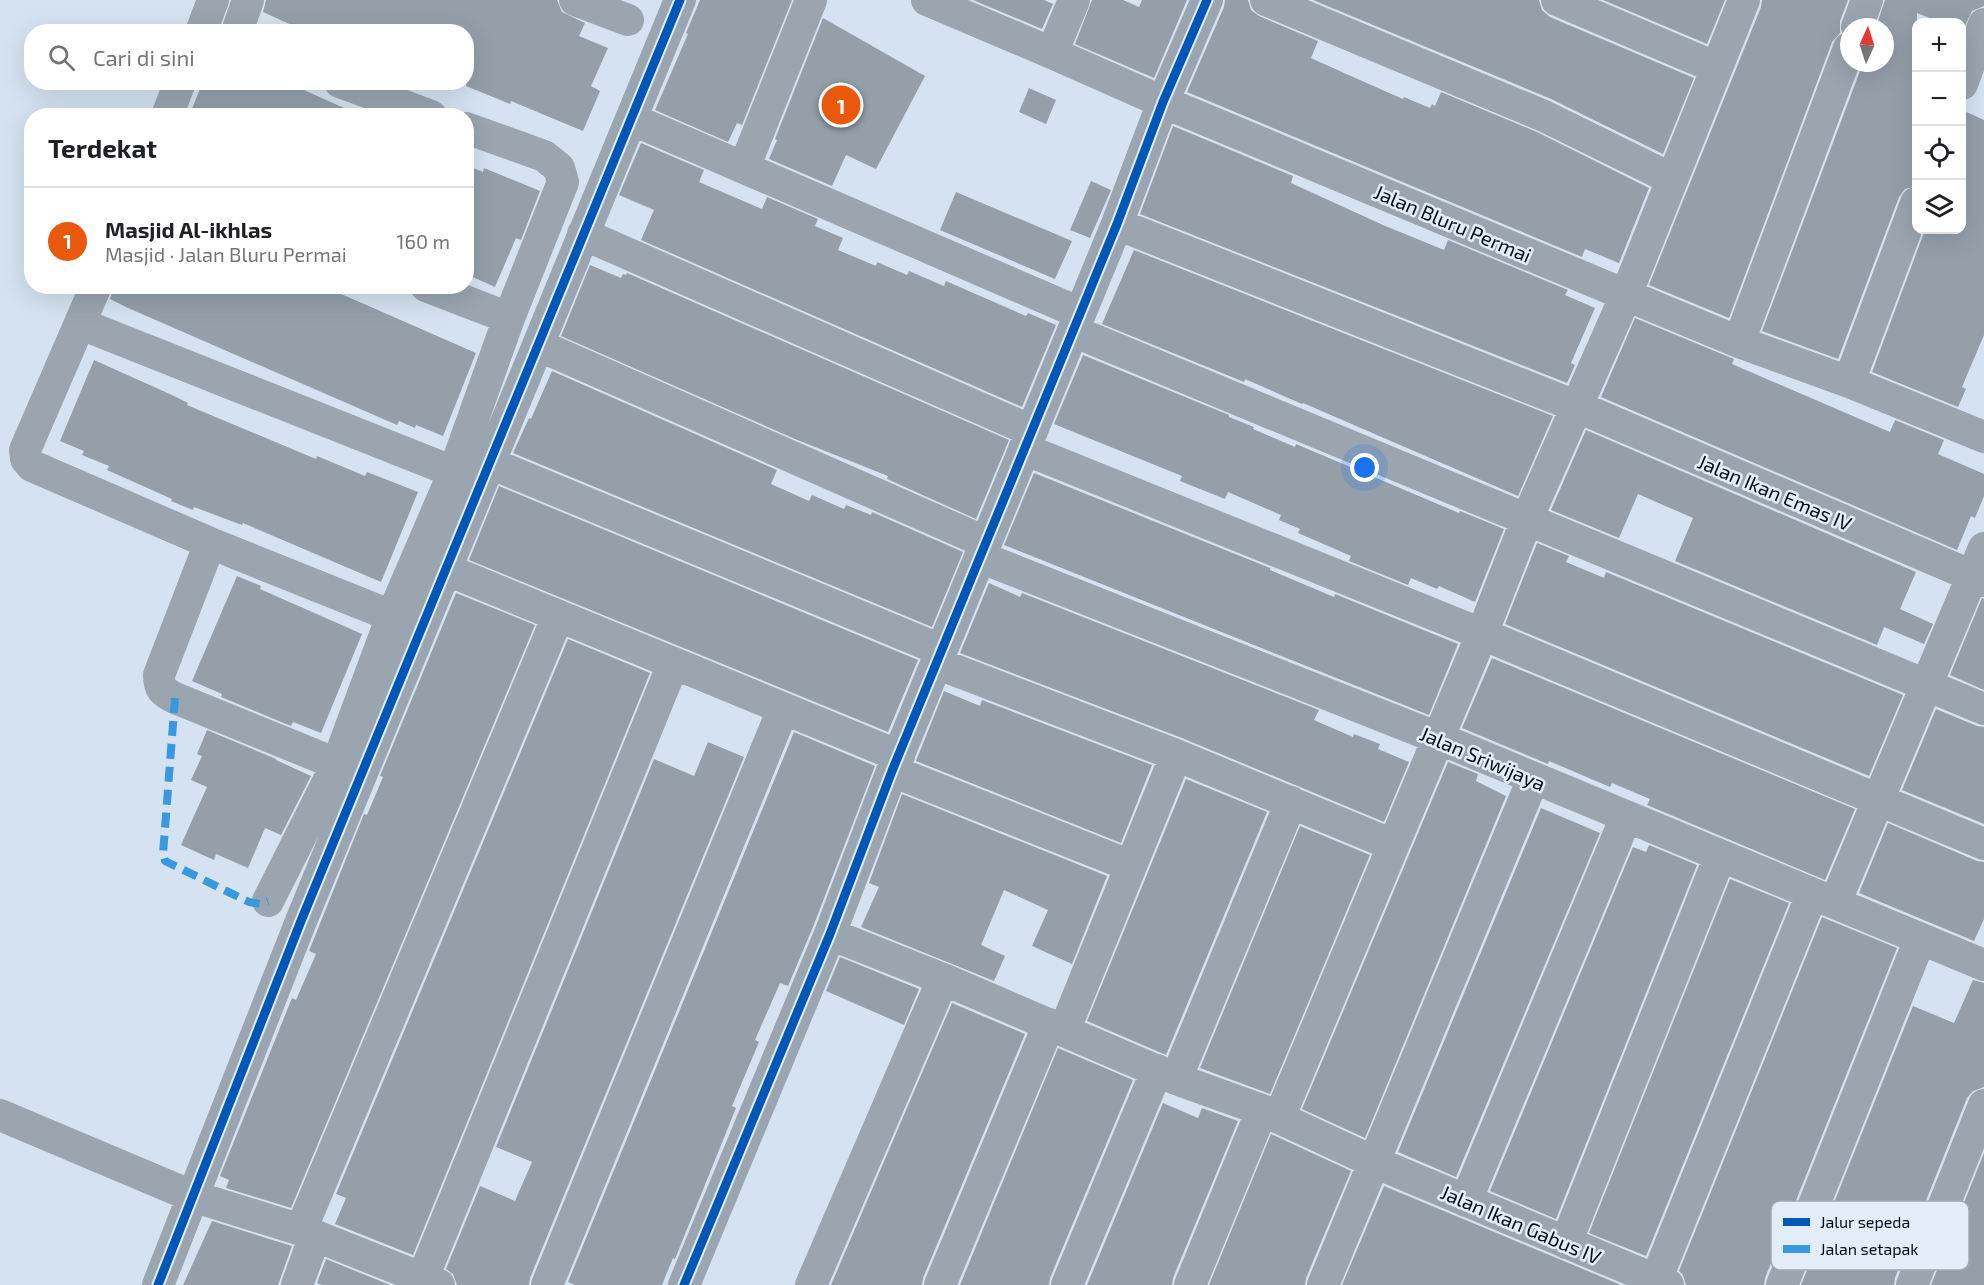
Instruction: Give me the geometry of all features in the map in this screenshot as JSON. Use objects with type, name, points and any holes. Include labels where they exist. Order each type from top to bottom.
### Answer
[{"type":"street","points":[[204,24],[213,0]]},
{"type":"street","points":[[240,24],[248,0]]},
{"type":"street","points":[[575,0],[628,20]]},
{"type":"street","points":[[158,1285],[301,921],[680,0]]},
{"type":"street","points":[[744,168],[811,0]]},
{"type":"street","points":[[1052,52],[1074,0]]},
{"type":"street","points":[[684,1285],[830,934],[895,764],[1117,224],[1163,102],[1207,0]]},
{"type":"street","points":[[1266,0],[1544,116],[1672,179]]},
{"type":"street","points":[[1557,0],[1717,68]]},
{"type":"street","points":[[1190,1285],[1393,845],[1482,634],[1527,519],[1626,295],[1744,0]]},
{"type":"street","points":[[1860,18],[1867,0]]},
{"type":"street","name":"Jalan Bluru Permai","points":[[935,2],[1163,102],[1739,342],[1983,433]]},
{"type":"street","points":[[1966,73],[1984,24]]},
{"type":"street","points":[[1739,342],[1840,72]]},
{"type":"street","points":[[170,108],[177,90]]},
{"type":"street","points":[[361,90],[409,108]]},
{"type":"street","points":[[631,119],[744,168],[1076,322],[1527,519],[1984,709]]},
{"type":"street","points":[[268,901],[337,764],[392,616],[453,472],[509,318],[563,182],[559,168],[544,156],[474,131]]},
{"type":"street","points":[[1849,382],[1912,216]]},
{"type":"street","name":"Jalan Ikan Emas IV","points":[[1117,224],[1578,407],[1978,579]]},
{"type":"street","points":[[583,234],[1028,440],[1482,634],[1984,844]]},
{"type":"street","points":[[93,294],[25,450],[26,459],[32,466],[210,543],[392,616]]},
{"type":"street","points":[[447,294],[509,318]]},
{"type":"street","points":[[81,324],[453,472]]},
{"type":"street","name":"Jalan Sriwijaya","points":[[538,345],[982,549],[1984,965]]},
{"type":"street","points":[[490,463],[939,656],[1393,845]]},
{"type":"street","points":[[210,543],[159,675],[159,685],[162,691],[337,764]]},
{"type":"street","points":[[1662,1282],[1823,899],[1879,799],[1926,685],[1978,579],[1984,548]]},
{"type":"street","points":[[445,569],[783,709],[895,764],[1131,866]]},
{"type":"street","points":[[297,1285],[308,1233],[558,616]]},
{"type":"street","points":[[0,1115],[192,1196],[308,1233],[427,1283],[673,664]]},
{"type":"street","points":[[547,1285],[783,709]]},
{"type":"street","points":[[940,1285],[1131,866],[1176,754]]},
{"type":"street","points":[[1332,1282],[1374,1162],[1533,779]]},
{"type":"street","points":[[1067,1285],[1167,1075],[1291,802]]},
{"type":"street","points":[[1466,1201],[1626,818]]},
{"type":"street","points":[[1566,1243],[1720,856]]},
{"type":"street","name":"Jalan Ikan Gabus IV","points":[[830,934],[943,979],[1167,1075],[1270,1114],[1374,1162],[1662,1282]]},
{"type":"street","points":[[1816,1201],[1920,939]]},
{"type":"street","points":[[811,1285],[943,979]]},
{"type":"street","points":[[1946,1201],[1984,1105]]},
{"type":"street","points":[[1782,1285],[1788,1270]]},
{"type":"street","points":[[1912,1285],[1918,1270]]},
{"type":"building","points":[[266,0],[557,0],[562,12],[585,23],[579,36],[608,48],[591,86],[600,91],[583,131],[511,101],[510,104],[474,89],[474,24],[289,24],[263,12]]},
{"type":"building","points":[[700,0],[792,0],[742,125],[737,123],[728,142],[655,110]]},
{"type":"building","points":[[973,0],[1044,0],[1053,4],[1042,29]]},
{"type":"building","points":[[1092,0],[1123,0],[1139,7],[1142,0],[1187,0],[1154,78],[1075,44]]},
{"type":"building","points":[[1225,0],[1248,0],[1251,10],[1259,16],[1318,41],[1311,58],[1344,73],[1403,99],[1404,97],[1430,108],[1432,104],[1435,106],[1441,92],[1537,132],[1649,188],[1619,263],[1585,249],[1582,257],[1187,92]]},
{"type":"building","points":[[1313,0],[1539,0],[1542,10],[1550,17],[1694,78],[1663,154],[1551,99]]},
{"type":"building","points":[[1603,0],[1725,0],[1707,44]]},
{"type":"building","points":[[1762,0],[1848,0],[1840,18],[1840,33],[1832,42],[1729,318],[1649,285]]},
{"type":"building","points":[[1885,0],[1984,0],[1984,6],[1972,11],[1966,24],[1966,18],[1930,18],[1917,13],[1917,18],[1912,18],[1912,187],[1905,189],[1899,197],[1838,359],[1762,331],[1860,72],[1894,72],[1894,18],[1879,18]]},
{"type":"building","points":[[823,18],[925,76],[876,169],[846,155],[832,186],[769,159]]},
{"type":"building","points":[[1029,88],[1056,100],[1046,124],[1019,112]]},
{"type":"building","points":[[200,90],[304,90],[344,108],[192,108]]},
{"type":"building","points":[[1966,112],[1984,120],[1984,335],[1962,387],[1966,389],[1958,407],[1872,372],[1924,234],[1966,234]]},
{"type":"building","points":[[1173,126],[1293,176],[1291,183],[1383,225],[1444,250],[1448,240],[1568,290],[1565,295],[1595,308],[1571,363],[1575,365],[1567,383],[1140,214]]},
{"type":"building","points":[[641,143],[704,170],[699,182],[762,209],[767,197],[818,219],[815,226],[843,238],[838,250],[876,266],[877,262],[907,275],[909,271],[944,286],[946,281],[1026,316],[1028,313],[1056,325],[1022,407],[641,240],[654,210],[619,195]]},
{"type":"building","points":[[474,168],[483,172],[484,168],[540,191],[521,240],[516,238],[495,287],[474,278]]},
{"type":"building","points":[[1091,181],[1111,190],[1090,238],[1070,230]]},
{"type":"building","points":[[956,192],[1072,241],[1055,279],[940,230]]},
{"type":"building","points":[[1134,250],[1553,416],[1518,496],[1245,379],[1244,382],[1102,324]]},
{"type":"building","points":[[590,265],[621,278],[627,273],[1009,440],[976,519],[887,479],[888,476],[795,439],[561,336]]},
{"type":"building","points":[[112,294],[341,294],[476,353],[443,436],[416,425],[415,428],[399,421],[397,425],[110,299]]},
{"type":"building","points":[[1635,318],[1734,359],[1732,364],[1890,432],[1895,420],[1944,440],[1938,454],[1984,474],[1984,496],[1975,518],[1971,516],[1957,550],[1601,397]]},
{"type":"building","points":[[1083,355],[1229,415],[1229,417],[1254,427],[1253,429],[1295,447],[1296,444],[1459,513],[1460,511],[1504,529],[1475,602],[1439,586],[1437,589],[1411,578],[1408,585],[1349,561],[1351,556],[1298,533],[1300,529],[1279,520],[1281,515],[1228,492],[1225,499],[1180,481],[1182,476],[1054,424]]},
{"type":"building","points":[[94,360],[172,395],[188,403],[187,405],[316,459],[317,456],[365,476],[367,472],[418,492],[381,582],[243,523],[242,525],[171,501],[172,499],[107,470],[109,466],[82,455],[84,451],[60,441]]},
{"type":"building","points":[[552,371],[777,470],[771,484],[809,501],[812,495],[844,509],[846,505],[871,515],[872,512],[963,552],[932,627],[513,453]]},
{"type":"building","points":[[1586,430],[1916,572],[1900,609],[1933,624],[1924,644],[1884,627],[1877,645],[1675,561],[1693,518],[1638,494],[1619,538],[1551,510]]},
{"type":"building","points":[[1034,473],[1270,568],[1270,570],[1334,597],[1335,594],[1458,644],[1429,715],[1004,545]]},
{"type":"building","points":[[499,486],[918,660],[888,732],[469,560]]},
{"type":"building","points":[[1537,543],[1569,556],[1566,562],[1604,578],[1606,572],[1903,695],[1869,776],[1505,624]]},
{"type":"building","points":[[237,576],[261,586],[260,589],[362,634],[321,733],[293,722],[291,726],[221,697],[222,694],[192,681]]},
{"type":"building","points":[[989,583],[1020,597],[1022,593],[1319,710],[1314,720],[1353,737],[1354,734],[1380,744],[1378,749],[1409,762],[1384,822],[1182,738],[960,653]]},
{"type":"building","points":[[456,593],[535,625],[291,1208],[226,1188],[229,1180],[220,1176],[292,998],[296,1000],[316,954],[309,951],[364,814],[367,815],[383,777],[380,776]]},
{"type":"building","points":[[1982,598],[1984,599],[1984,690],[1950,675]]},
{"type":"building","points":[[568,639],[650,673],[413,1255],[335,1224],[346,1198],[336,1194]]},
{"type":"building","points":[[1492,658],[1855,809],[1825,880],[1647,805],[1650,799],[1612,783],[1610,787],[1462,728]]},
{"type":"building","points":[[944,691],[980,706],[982,700],[1152,765],[1121,843],[916,761]]},
{"type":"building","points":[[1936,709],[1984,727],[1984,824],[1902,790]]},
{"type":"building","points":[[207,730],[311,776],[281,835],[265,828],[248,868],[216,854],[214,860],[181,845],[207,787],[191,780],[202,756],[197,754]]},
{"type":"building","points":[[794,732],[875,766],[813,927],[788,986],[780,983],[755,1040],[759,1042],[732,1106],[736,1108],[675,1259],[673,1258],[662,1285],[575,1285],[568,1282]]},
{"type":"building","points":[[708,742],[744,757],[529,1285],[457,1285],[453,1274],[446,1269],[480,1186],[515,1201],[532,1162],[496,1147],[654,759],[694,776]]},
{"type":"building","points":[[1448,762],[1478,774],[1476,781],[1506,796],[1365,1138],[1302,1109]]},
{"type":"building","points":[[1186,779],[1267,812],[1166,1055],[1087,1021]]},
{"type":"building","points":[[902,794],[1107,876],[1072,964],[1032,946],[1048,910],[1004,890],[981,945],[1005,956],[994,981],[861,927],[879,887],[869,883]]},
{"type":"building","points":[[1541,808],[1600,833],[1456,1177],[1398,1152]]},
{"type":"building","points":[[1888,823],[1984,862],[1984,919],[1974,941],[1859,893]]},
{"type":"building","points":[[1300,826],[1370,855],[1270,1094],[1200,1068]]},
{"type":"building","points":[[1649,845],[1697,865],[1556,1219],[1490,1191],[1633,847],[1646,852]]},
{"type":"building","points":[[1730,879],[1789,903],[1646,1256],[1589,1233]]},
{"type":"building","points":[[1822,917],[1897,948],[1796,1201],[1771,1201],[1771,1263],[1764,1285],[1686,1285],[1679,1271]]},
{"type":"building","points":[[840,957],[919,989],[904,1025],[826,991]]},
{"type":"building","points":[[1973,980],[1984,983],[1984,1087],[1973,1091],[1967,1098],[1926,1201],[1835,1201],[1913,1006],[1954,1023]]},
{"type":"building","points":[[952,1003],[1025,1034],[922,1285],[831,1285]]},
{"type":"building","points":[[1058,1048],[1133,1080],[1049,1285],[960,1285]]},
{"type":"building","points":[[1163,1103],[1198,1118],[1202,1108],[1238,1121],[1172,1285],[1087,1285]]},
{"type":"building","points":[[1271,1134],[1351,1171],[1305,1285],[1209,1285]]},
{"type":"building","points":[[1984,1153],[1984,1285],[1931,1285],[1937,1270],[1969,1270],[1969,1201],[1965,1201]]},
{"type":"building","points":[[1384,1186],[1559,1259],[1621,1285],[1342,1285]]},
{"type":"building","points":[[212,1221],[292,1246],[278,1285],[183,1285]]},
{"type":"building","points":[[326,1259],[390,1285],[322,1285],[317,1283]]},
{"type":"building","points":[[1807,1270],[1898,1270],[1894,1285],[1801,1285]]},
{"type":"marked path","points":[[175,698],[163,854],[165,861],[249,902],[260,904],[268,901]]},
{"type":"cycle path","points":[[158,1285],[301,921],[680,0]]},
{"type":"cycle path","points":[[684,1285],[830,934],[892,771],[1117,224],[1163,102],[1207,0]]},
{"type":"place","name":"Masjid Al-ikhlas","points":[[841,105]]}]
